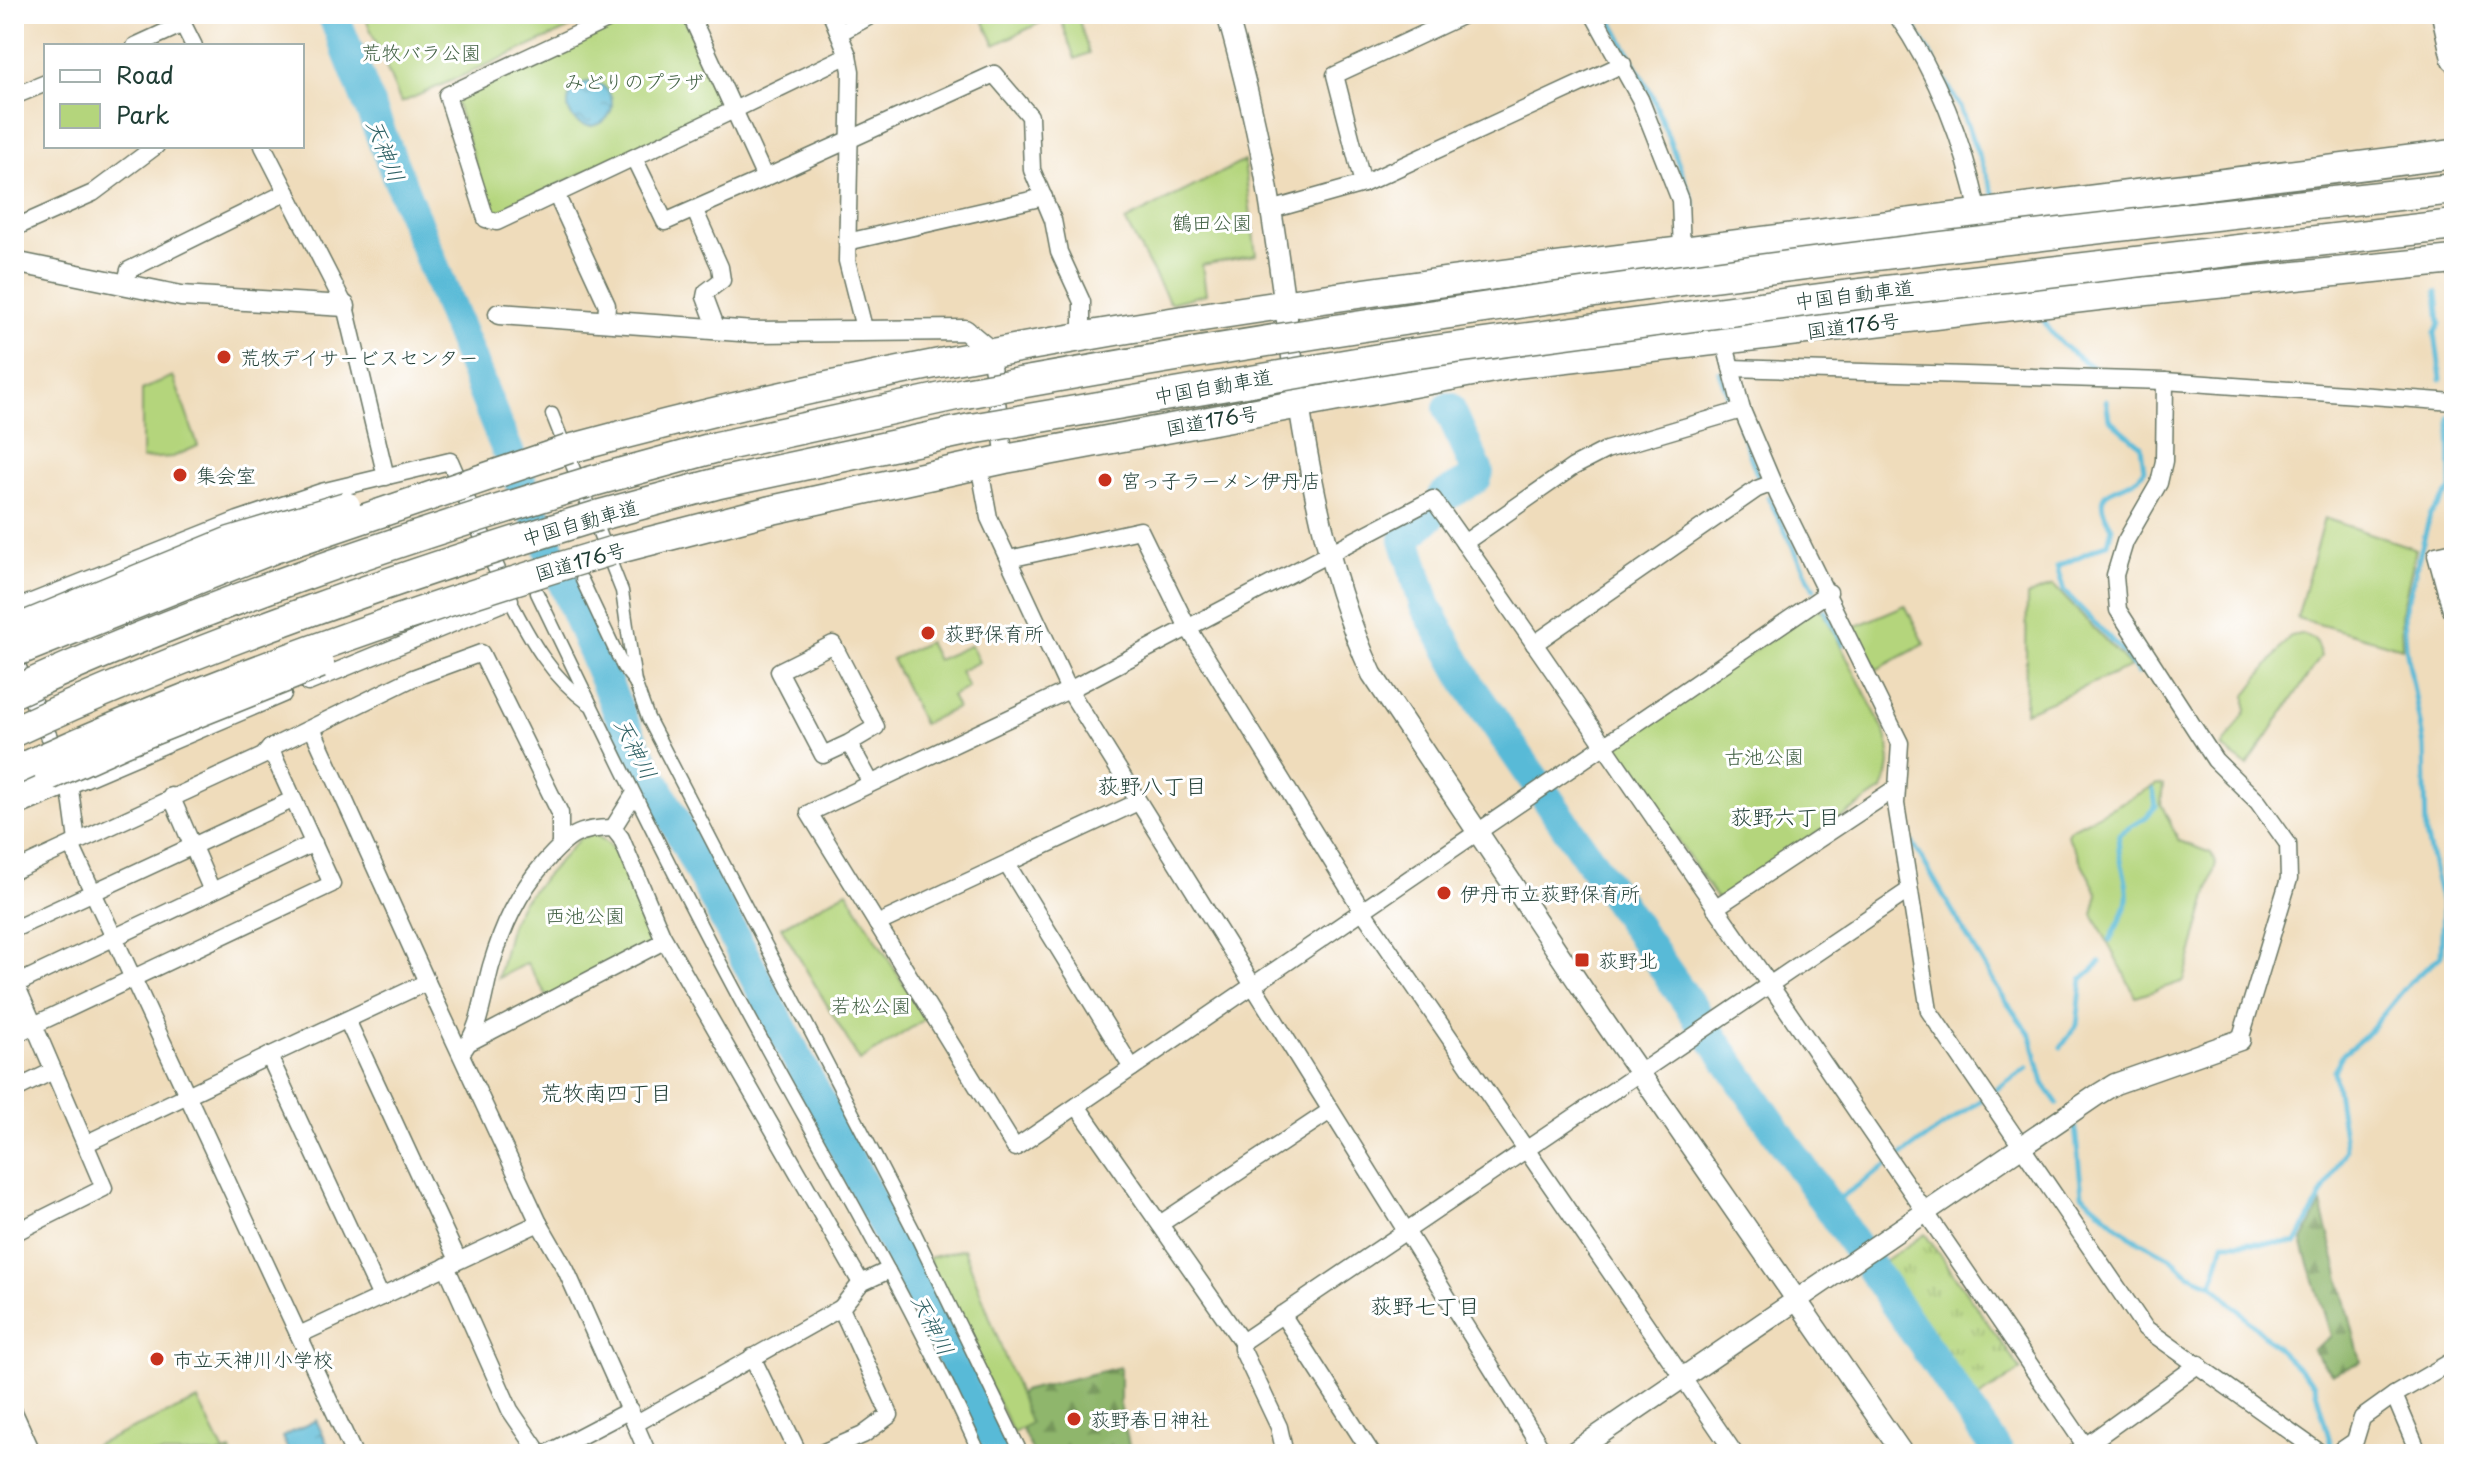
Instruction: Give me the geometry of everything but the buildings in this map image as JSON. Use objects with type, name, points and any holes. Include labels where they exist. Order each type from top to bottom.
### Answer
[{"type":"highway","points":[[14,656],[75,626],[274,549],[475,478],[704,412],[990,351],[1284,303],[2454,154]]},
{"type":"highway","name":"中国自動車道","points":[[14,692],[131,640],[276,584],[586,483],[717,447],[965,393],[1229,346],[1618,289],[2057,233],[2454,189]]},
{"type":"highway","name":"中国自動車道","points":[[14,731],[103,690],[303,612],[597,516],[719,483],[971,429],[1450,348],[1888,290],[2454,225]]},
{"type":"highway","name":"国道176号","points":[[14,771],[117,723],[314,646],[499,594],[611,551],[767,511],[992,461],[1515,364],[1728,354],[2107,295],[2454,260]]},
{"type":"highway","points":[[14,630],[283,523],[475,478]]},
{"type":"highway","points":[[14,793],[59,779],[380,639],[499,594]]},
{"type":"main road","points":[[2444,14],[2454,59]]},
{"type":"street","points":[[620,14],[447,95],[486,219],[497,222],[848,55]]},
{"type":"street","points":[[690,14],[765,178]]},
{"type":"street","points":[[831,14],[848,55],[850,140],[847,242],[851,282],[865,332]]},
{"type":"street","points":[[839,33],[874,14]]},
{"type":"street","points":[[1227,14],[1255,117],[1299,405],[1328,555],[1346,615],[1372,674],[1638,1071],[1903,1454]]},
{"type":"street","points":[[1363,184],[1335,75],[1466,14]]},
{"type":"street","points":[[1593,14],[1623,64],[1680,200],[1682,251]]},
{"type":"street","points":[[1896,14],[1916,44],[1958,131],[1979,213]]},
{"type":"street","points":[[138,44],[180,19],[193,44]]},
{"type":"street","points":[[1271,210],[1363,184],[1623,64]]},
{"type":"street","points":[[634,158],[665,222],[994,74],[1030,116],[1032,170],[1053,220],[1059,252],[1082,302],[1082,334]]},
{"type":"street","points":[[14,96],[44,84]]},
{"type":"street","points":[[14,228],[93,193],[153,148]]},
{"type":"street","points":[[264,148],[345,306],[386,477]]},
{"type":"street","points":[[125,286],[129,270],[287,192]]},
{"type":"street","points":[[556,194],[607,305],[606,320]]},
{"type":"street","points":[[847,242],[1044,197]]},
{"type":"street","points":[[695,211],[720,267],[722,280],[706,292],[705,297],[717,329]]},
{"type":"street","points":[[14,262],[181,296],[345,306]]},
{"type":"street","points":[[499,314],[717,329],[865,332],[965,330],[990,351],[992,461],[989,518],[1069,690],[1251,987],[1545,1454]]},
{"type":"street","points":[[2315,1452],[2199,1364],[2145,1328],[1929,1011],[1908,891],[1896,788],[1901,754],[1895,726],[1773,483],[1742,410],[1728,354],[2454,402]]},
{"type":"street","points":[[1571,1454],[2115,1084],[2240,1040],[2289,879],[2288,844],[2258,802],[2210,753],[2118,610],[2115,575],[2118,564],[2125,542],[2159,483],[2164,461],[2165,381]]},
{"type":"street","points":[[1464,543],[1573,467],[1606,450],[1742,410]]},
{"type":"street","points":[[552,414],[622,591],[635,682],[648,718],[914,1231],[1022,1454]]},
{"type":"street","points":[[14,609],[238,520],[321,492],[450,461],[499,594],[538,653],[571,692],[592,706]]},
{"type":"street","points":[[1534,644],[1757,489],[1773,483]]},
{"type":"street","points":[[1829,592],[1605,745],[1478,833],[1015,1148],[809,813],[1069,690],[1433,499],[1605,745],[1715,908],[1770,985],[2083,1451],[2199,1364]]},
{"type":"street","points":[[1009,559],[1140,530],[1187,626],[1362,910],[1735,1454]]},
{"type":"street","points":[[2454,551],[2436,555],[2451,610],[2454,609]]},
{"type":"street","points":[[582,580],[623,667],[635,682]]},
{"type":"street","points":[[537,593],[633,796],[887,1271],[980,1454]]},
{"type":"street","points":[[833,644],[876,727],[849,743],[823,755],[779,671],[833,644]]},
{"type":"street","points":[[14,871],[263,756],[270,748],[413,678],[481,653],[560,813],[560,845]]},
{"type":"street","points":[[14,656],[59,779],[74,843],[94,892],[354,1454]]},
{"type":"street","points":[[312,728],[427,982],[467,1047],[539,1223],[566,1270],[648,1454]]},
{"type":"street","points":[[849,743],[871,783]]},
{"type":"street","points":[[14,1035],[332,884],[270,748]]},
{"type":"street","points":[[14,809],[59,779]]},
{"type":"street","points":[[1715,908],[1896,788]]},
{"type":"street","points":[[171,796],[212,891]]},
{"type":"street","points":[[613,828],[633,796]]},
{"type":"street","points":[[14,929],[292,800]]},
{"type":"street","points":[[877,924],[1008,866],[1138,802]]},
{"type":"street","points":[[467,1047],[506,922],[529,881],[560,845],[584,828],[613,828]]},
{"type":"street","points":[[613,828],[621,838],[664,941],[861,1283]]},
{"type":"street","points":[[14,1233],[104,1188],[15,983],[115,939],[314,843]]},
{"type":"street","points":[[1008,866],[1132,1068]]},
{"type":"street","points":[[1242,1342],[1908,891]]},
{"type":"street","points":[[467,1047],[664,941]]},
{"type":"street","points":[[85,1144],[427,982]]},
{"type":"street","points":[[347,1020],[452,1263],[510,1410],[540,1454]]},
{"type":"street","points":[[269,1056],[381,1297]]},
{"type":"street","points":[[14,1090],[53,1071]]},
{"type":"street","points":[[1077,1106],[1242,1342],[1242,1349],[1279,1427],[1285,1454]]},
{"type":"street","points":[[1160,1224],[1330,1111]]},
{"type":"street","points":[[299,1335],[539,1223]]},
{"type":"street","points":[[546,1454],[632,1417],[752,1357],[841,1308],[861,1283],[887,1271]]},
{"type":"street","points":[[819,1454],[863,1435],[890,1415],[841,1308]]},
{"type":"street","points":[[1282,1314],[1372,1454]]},
{"type":"street","points":[[752,1357],[799,1454]]},
{"type":"street","points":[[2336,1454],[2355,1441],[2362,1418],[2454,1360]]},
{"type":"street","points":[[2394,1395],[2419,1454]]},
{"type":"street","points":[[14,1412],[33,1454]]},
{"type":"green space","name":"荒牧バラ公園","points":[[364,14],[602,14],[401,103]]},
{"type":"green space","name":"みどりのプラザ","points":[[629,14],[683,14],[723,102],[720,110],[499,212],[489,208],[455,99],[458,94]]},
{"type":"green space","points":[[980,14],[1058,14],[995,45]]},
{"type":"green space","points":[[1059,14],[1077,14],[1089,53],[1075,59]]},
{"type":"green space","name":"鶴田公園","points":[[1244,161],[1256,255],[1202,265],[1206,294],[1170,303],[1125,221]]},
{"type":"green space","points":[[173,376],[198,446],[173,457],[142,459],[142,390]]},
{"type":"green space","points":[[2324,518],[2416,549],[2401,616],[2402,648],[2297,618]]},
{"type":"green space","points":[[2053,585],[2131,667],[2025,712],[2027,596]]},
{"type":"green space","points":[[1905,605],[1925,644],[1876,670],[1854,627]]},
{"type":"green space","name":"古池公園","points":[[1815,608],[1823,611],[1885,732],[1889,754],[1885,783],[1882,790],[1718,900],[1615,746]]},
{"type":"green space","points":[[2302,634],[2315,640],[2321,656],[2247,766],[2222,748],[2246,711],[2246,695],[2290,636]]},
{"type":"green space","points":[[928,642],[937,660],[971,645],[979,662],[960,671],[968,688],[951,696],[957,708],[923,724],[892,659]]},
{"type":"green space","points":[[2157,784],[2163,785],[2161,804],[2179,841],[2211,853],[2216,863],[2184,981],[2136,997],[2093,914],[2098,894],[2067,835],[2069,830]]},
{"type":"green space","name":"西池公園","points":[[593,834],[616,852],[625,866],[659,941],[548,998],[527,963],[498,978],[511,923],[522,902],[580,838]]},
{"type":"green space","name":"若松公園","points":[[847,891],[925,1019],[860,1061],[781,927]]},
{"type":"green space","points":[[2321,1204],[2361,1362],[2332,1374],[2312,1350],[2331,1336],[2302,1241]]},
{"type":"green space","points":[[1925,1234],[2021,1370],[1977,1399],[1883,1262]]},
{"type":"green space","points":[[964,1249],[1030,1423],[1013,1433],[928,1258]]},
{"type":"green space","name":"荻野春日神社","points":[[1120,1367],[1120,1405],[1131,1454],[1034,1454],[1011,1408],[1022,1391]]},
{"type":"green space","points":[[198,1400],[224,1453],[231,1451],[232,1454],[75,1454]]},
{"type":"water","points":[[590,82],[605,89],[612,104],[605,119],[590,126],[575,119],[568,104],[575,89]]},
{"type":"water","points":[[316,1420],[332,1454],[290,1454],[282,1437]]},
{"type":"waterway","name":"天神川","points":[[333,14],[497,426],[623,722],[1002,1454]]},
{"type":"waterway","points":[[1608,14],[1652,95],[1694,204],[1692,227]]},
{"type":"waterway","points":[[1907,14],[1959,105],[1996,200]]},
{"type":"waterway","points":[[2437,292],[2440,324],[2435,332],[2441,379]]},
{"type":"waterway","points":[[2039,310],[2055,337],[2095,369]]},
{"type":"waterway","points":[[1719,372],[1731,403]]},
{"type":"waterway","points":[[2106,400],[2109,419],[2141,446],[2144,471],[2136,479],[2105,496],[2102,502],[2104,512],[2112,527],[2108,543],[2057,567],[2064,591],[2124,653],[2138,673]]},
{"type":"waterway","points":[[1444,496],[1476,478],[1478,472],[1449,408]]},
{"type":"waterway","points":[[2333,1452],[2314,1384],[2212,1284],[2224,1243],[2296,1243],[2346,1150],[2334,1071],[2342,1055],[2366,1035],[2410,982],[2441,956],[2443,908],[2426,834],[2424,746],[2406,647],[2404,616],[2430,515],[2451,490],[2450,417]]},
{"type":"waterway","points":[[1739,425],[1758,477]]},
{"type":"waterway","points":[[1768,497],[1814,589]]},
{"type":"waterway","points":[[1431,515],[1405,539],[1425,605],[1469,685],[1999,1454]]},
{"type":"waterway","points":[[1825,610],[1843,644]]},
{"type":"waterway","points":[[2110,940],[2127,897],[2119,834],[2146,817],[2156,806],[2153,790]]},
{"type":"waterway","points":[[1913,843],[2000,993],[2031,1036],[2043,1083],[2057,1103]]},
{"type":"waterway","points":[[2061,1047],[2077,1025],[2082,979],[2100,963]]},
{"type":"waterway","points":[[1827,1207],[2027,1068]]},
{"type":"waterway","points":[[2075,1127],[2082,1194],[2130,1236],[2171,1258],[2188,1274],[2212,1284]]},
{"type":"place","name":"荒牧デイサービスセンター","points":[[224,357]]},
{"type":"place","name":"集会室","points":[[180,475]]},
{"type":"place","name":"宮っ子ラーメン伊丹店","points":[[1105,480]]},
{"type":"place","name":"荻野保育所","points":[[928,633]]},
{"type":"place","name":"伊丹市立荻野保育所","points":[[1444,893]]},
{"type":"place","name":"荻野北","points":[[1582,960]]},
{"type":"place","name":"市立天神川小学校","points":[[157,1359]]},
{"type":"place","name":"荻野春日神社","points":[[1074,1419]]},
{"type":"district","name":"荻野八丁目","points":[[1152,784]]},
{"type":"district","name":"荻野六丁目","points":[[1785,815]]},
{"type":"district","name":"荒牧南四丁目","points":[[606,1091]]},
{"type":"district","name":"荻野七丁目","points":[[1425,1304]]}]
